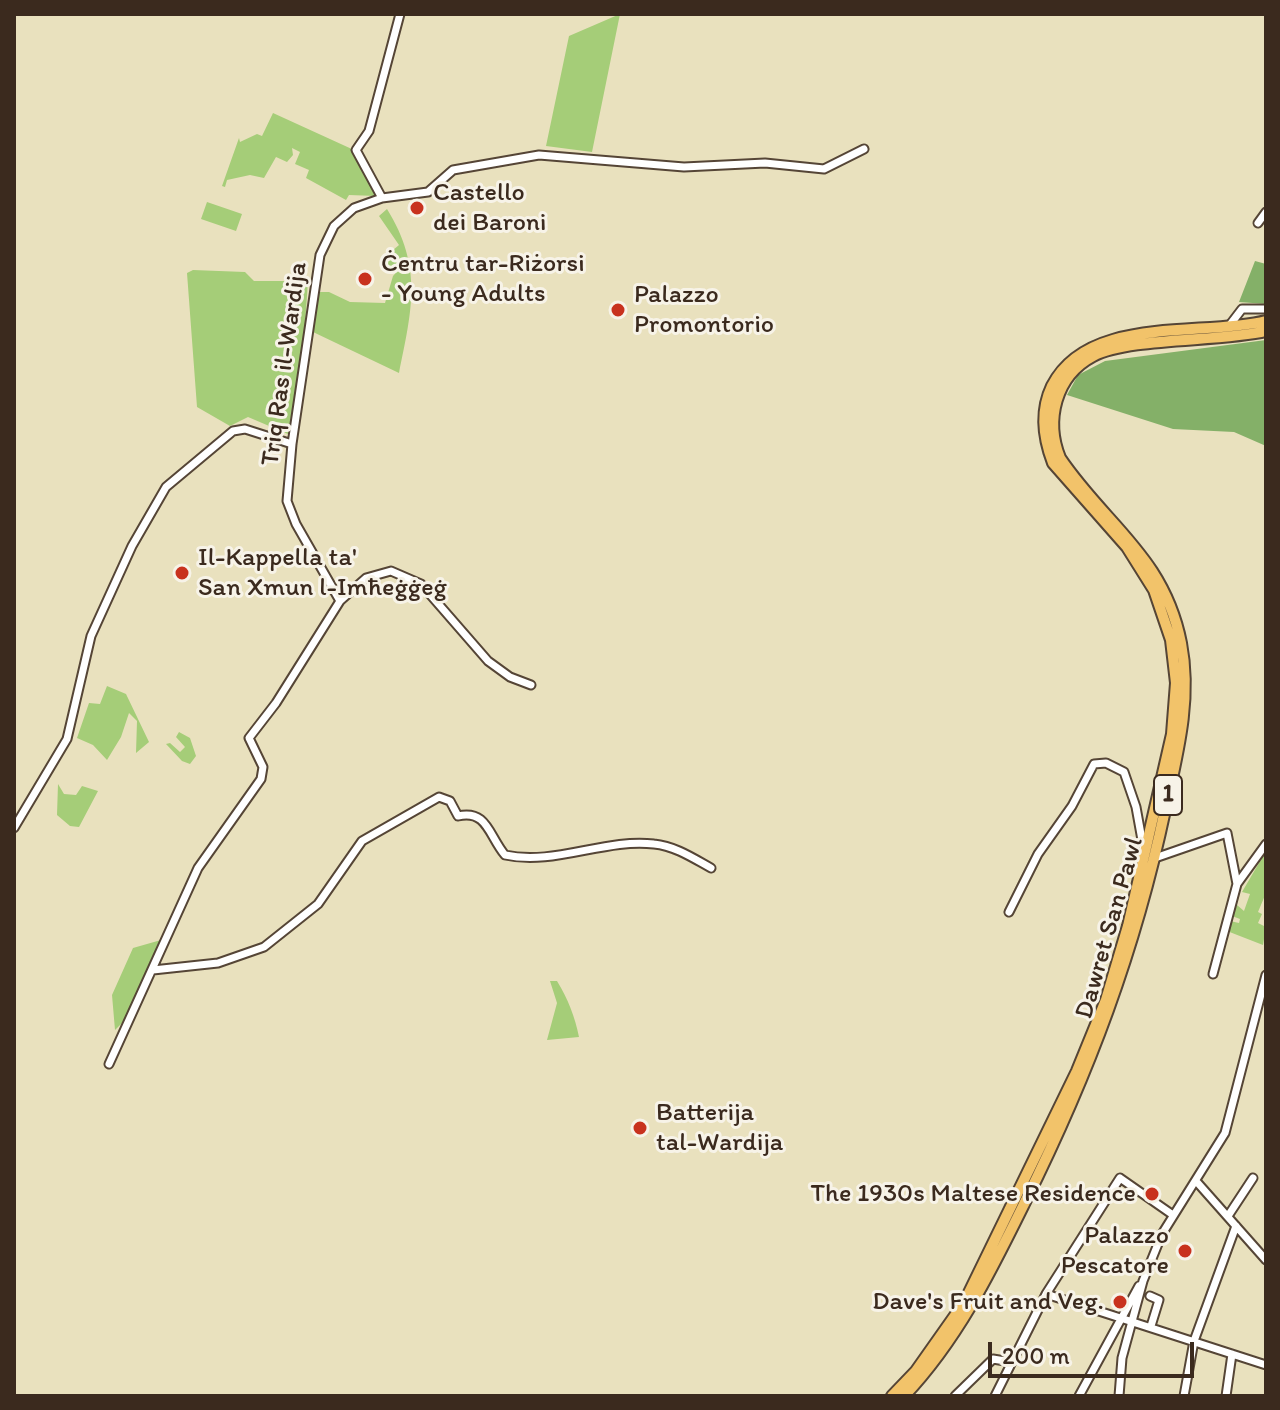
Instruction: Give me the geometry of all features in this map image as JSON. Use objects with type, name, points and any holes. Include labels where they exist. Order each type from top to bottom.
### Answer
[{"type":"highway","name":"Dawret San Pawl","points":[[892,1396],[916,1371],[964,1303],[1059,1114],[1106,1000],[1150,859],[1175,710],[1176,683],[1171,640],[1154,590],[1127,547],[1053,463],[1047,446],[1046,403],[1058,375],[1072,359],[1089,348],[1125,337],[1266,321]]},
{"type":"highway","name":"Dawret San Pawl","points":[[904,1396],[922,1377],[971,1307],[1049,1153],[1112,1006],[1184,713],[1181,643],[1163,588],[1136,545],[1060,458],[1054,443],[1054,405],[1065,381],[1093,356],[1122,348],[1262,332]]},
{"type":"street","points":[[382,198],[356,150],[369,131],[400,14]]},
{"type":"street","name":"Triq Ras il-Wardija","points":[[340,601],[296,524],[287,501],[292,444],[320,255],[329,234],[344,216],[354,208],[382,198],[428,192],[453,170],[539,155],[684,167],[765,163],[824,169],[864,149]]},
{"type":"street","points":[[1258,223],[1266,212]]},
{"type":"street","points":[[1246,325],[1241,316],[1252,307]]},
{"type":"street","points":[[1228,327],[1242,309],[1266,309]]},
{"type":"street","name":"Dawret San Pawl","points":[[1228,327],[1262,332]]},
{"type":"street","points":[[14,828],[67,739],[99,614],[166,487],[233,431],[245,429],[292,444]]},
{"type":"street","points":[[109,1064],[203,859],[233,822],[261,779],[263,767],[249,738],[252,731],[276,703],[340,601],[366,578],[391,571],[412,579],[421,584],[488,661],[510,677],[531,685]]},
{"type":"street","points":[[1009,912],[1038,854],[1072,806],[1094,764],[1106,763],[1124,772],[1150,859],[1222,831],[1227,833],[1237,884]]},
{"type":"street","points":[[153,970],[218,963],[264,947],[318,904],[362,841],[439,797],[450,801],[458,816],[472,812],[479,816],[505,855],[528,857],[651,843],[677,849],[711,868]]},
{"type":"street","points":[[1213,974],[1237,884],[1266,844]]},
{"type":"street","points":[[1079,1396],[1119,1319],[1143,1281],[1173,1215],[1225,1133],[1266,975]]},
{"type":"street","points":[[998,1395],[1011,1362],[1046,1294],[1120,1178],[1173,1215]]},
{"type":"street","points":[[1228,1216],[1253,1178]]},
{"type":"street","points":[[1196,1181],[1266,1260]]},
{"type":"street","points":[[1184,1396],[1194,1341],[1236,1226]]},
{"type":"street","points":[[1119,1396],[1122,1358],[1143,1281]]},
{"type":"street","points":[[1046,1294],[1266,1365]]},
{"type":"street","points":[[1150,1296],[1159,1300],[1151,1326]]},
{"type":"street","points":[[1226,1396],[1232,1354]]},
{"type":"street","points":[[955,1396],[993,1359],[1011,1362]]},
{"type":"green space","points":[[620,14],[592,152],[546,146],[569,36]]},
{"type":"green space","points":[[273,113],[354,150],[376,196],[349,195],[346,200],[306,178],[309,170],[295,164],[300,152],[292,148],[293,155],[287,162],[276,157],[264,178],[250,175],[227,180],[225,187],[222,186],[239,138],[240,142],[257,134],[262,136]]},
{"type":"green space","points":[[207,202],[242,214],[236,231],[201,219]]},
{"type":"green space","points":[[387,209],[406,250],[410,270],[408,329],[399,373],[313,332],[318,292],[329,292],[350,302],[385,303],[393,276],[401,267],[392,272],[380,261],[399,245],[379,216]]},
{"type":"green space","points":[[1255,261],[1266,264],[1266,304],[1239,302]]},
{"type":"green space","points":[[193,270],[245,272],[254,281],[308,281],[304,340],[288,434],[248,417],[230,426],[197,407],[187,273]]},
{"type":"green space","points":[[1266,340],[1266,446],[1234,432],[1173,429],[1067,395],[1078,375],[1105,361]]},
{"type":"green space","points":[[107,686],[126,694],[149,742],[136,753],[137,721],[129,713],[121,737],[107,760],[93,745],[77,738],[89,703],[100,704]]},
{"type":"green space","points":[[179,732],[190,738],[196,756],[190,764],[182,761],[166,744],[170,743],[180,752],[185,747],[176,737]]},
{"type":"green space","points":[[58,784],[64,794],[76,795],[82,786],[98,791],[79,827],[70,826],[57,815]]},
{"type":"green space","points":[[1266,851],[1266,893],[1258,912],[1262,914],[1258,923],[1266,927],[1263,945],[1227,931],[1230,921],[1239,923],[1240,919],[1232,916],[1237,905],[1244,911],[1250,894],[1242,892]]},
{"type":"green space","points":[[161,940],[127,1018],[115,1030],[112,995],[133,948]]},
{"type":"green space","points":[[550,981],[557,981],[565,995],[579,1037],[547,1040],[557,1003]]},
{"type":"place","name":"Castello dei Baroni","points":[[417,208]]},
{"type":"place","name":"Ċentru tar-Riżorsi - Young Adults","points":[[365,279]]},
{"type":"place","name":"Palazzo Promontorio","points":[[618,310]]},
{"type":"place","name":"Il-Kappella ta' San Xmun l-Imħeġġeġ","points":[[182,573]]},
{"type":"place","name":"Batterija tal-Wardija","points":[[640,1128]]},
{"type":"place","name":"The 1930s Maltese Residence","points":[[1152,1194]]},
{"type":"place","name":"Palazzo Pescatore","points":[[1185,1251]]},
{"type":"place","name":"Dave's Fruit and Veg.","points":[[1120,1302]]}]
